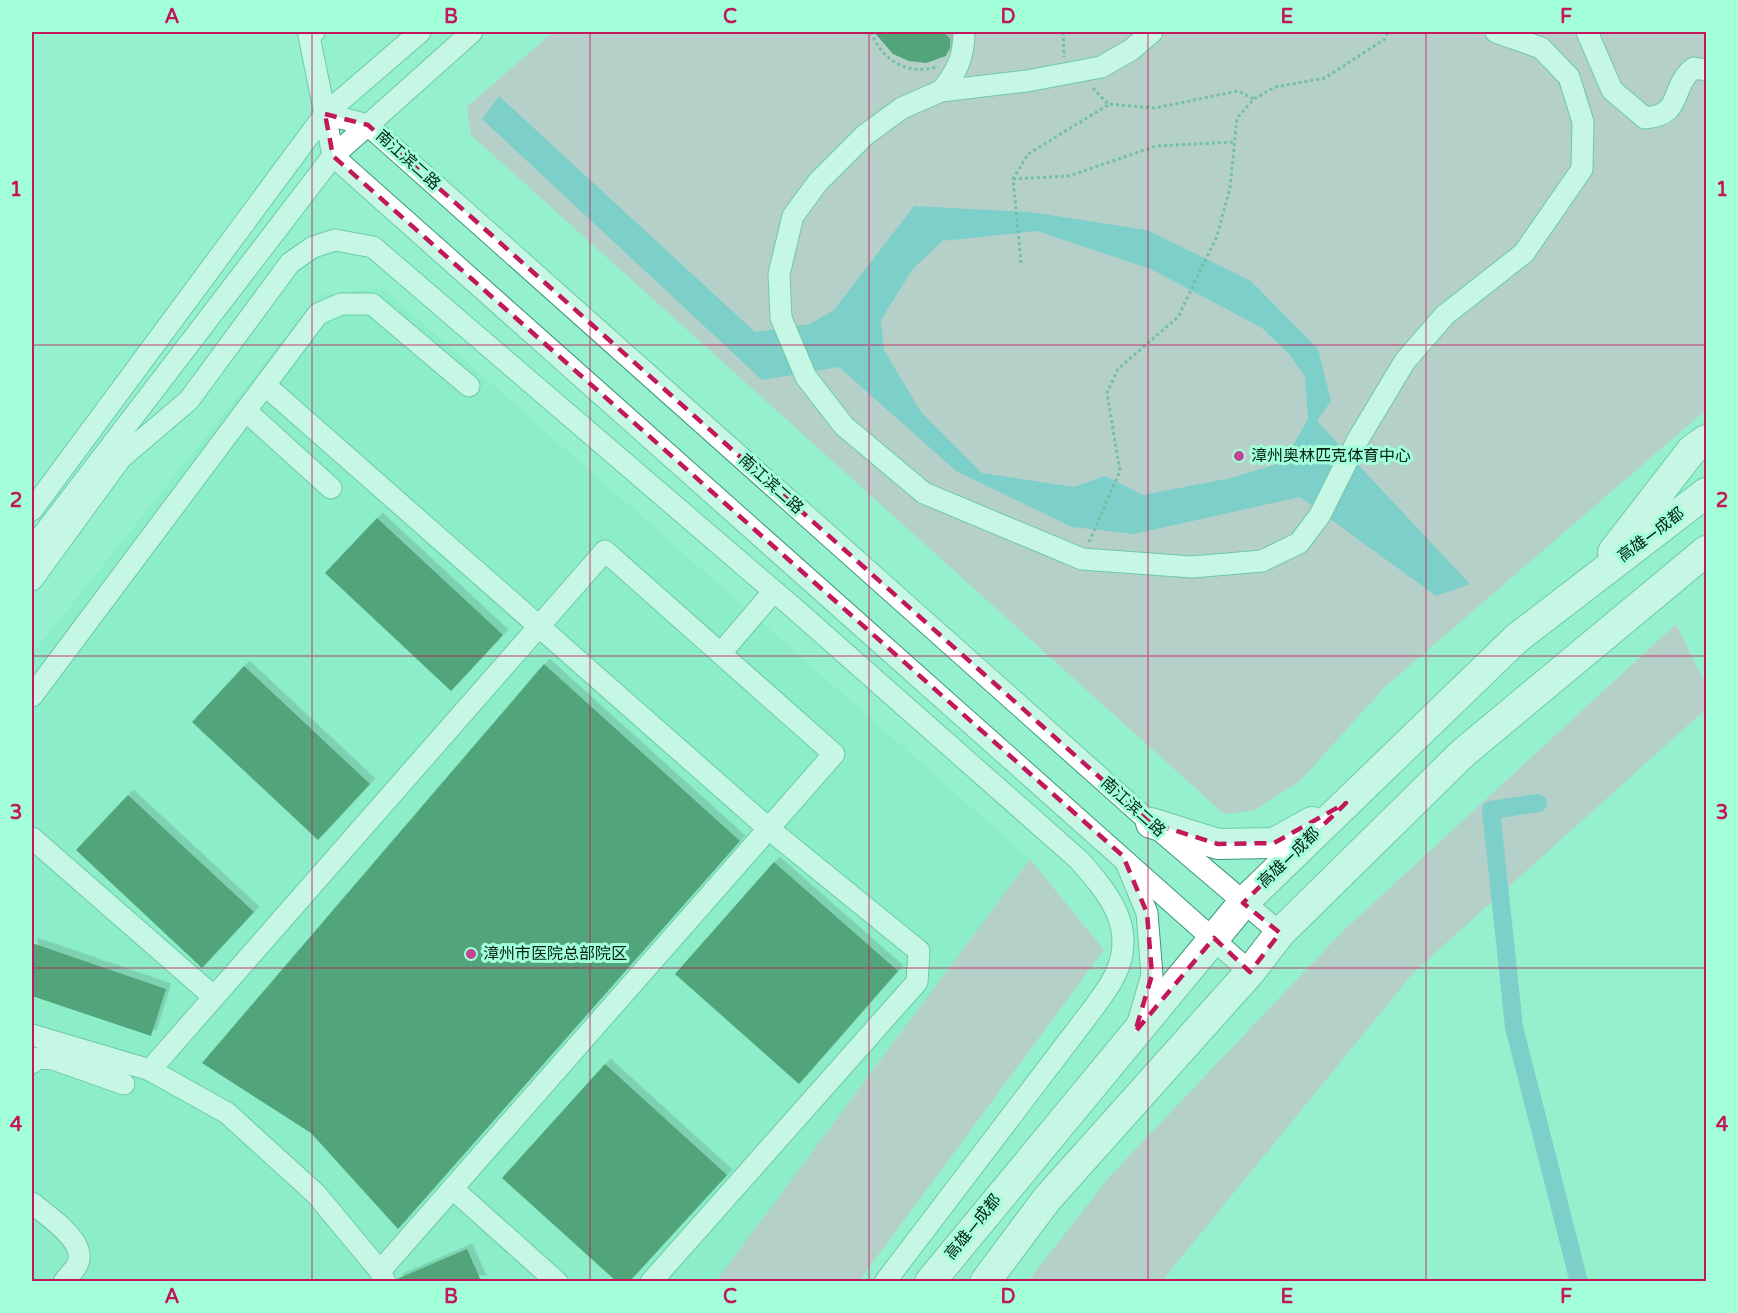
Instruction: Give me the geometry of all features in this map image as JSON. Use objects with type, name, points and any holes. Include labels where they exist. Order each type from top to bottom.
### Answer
[{"type":"highway","points":[[1593,579],[1647,505],[1692,450],[1707,440]]},
{"type":"highway","name":"高雄—成都","points":[[930,1281],[1243,903],[1516,638],[1707,493]]},
{"type":"highway","points":[[986,1281],[1047,1199],[1250,972],[1280,933],[1464,753],[1694,568],[1707,551]]},
{"type":"highway","points":[[1151,823],[1218,844],[1274,843],[1346,803]]},
{"type":"street","points":[[32,510],[325,114],[420,32]]},
{"type":"street","name":"南江滨二路","points":[[472,32],[368,125],[1151,823],[1280,933]]},
{"type":"street","points":[[1152,32],[1131,50],[1101,67],[1027,81],[941,91],[902,108],[865,135],[818,182],[793,216],[779,274],[781,318],[806,377],[844,426],[924,493],[1082,559],[1192,567],[1262,561],[1299,543],[1320,515],[1357,441],[1405,361],[1445,315],[1524,252],[1582,169],[1583,122],[1569,77],[1540,48],[1496,32]]},
{"type":"street","points":[[1587,32],[1612,90],[1645,118],[1659,117],[1673,107],[1684,75],[1694,68],[1707,70]]},
{"type":"street","points":[[311,33],[333,156],[1123,856],[1250,972]]},
{"type":"street","points":[[941,91],[958,70],[964,40]]},
{"type":"street","points":[[325,114],[368,125]]},
{"type":"street","points":[[32,549],[333,156],[368,125]]},
{"type":"street","points":[[32,580],[121,458],[189,400],[290,263],[313,247],[335,240],[373,247],[774,591],[1079,860],[1109,893],[1125,936],[1116,974],[1095,1006],[885,1281]]},
{"type":"street","points":[[32,696],[318,314],[341,304],[372,304],[469,386]]},
{"type":"street","points":[[265,385],[769,829],[918,951],[917,982],[651,1281]]},
{"type":"street","points":[[246,411],[331,488]]},
{"type":"street","points":[[32,1035],[150,1070],[227,1113],[316,1194],[383,1276],[453,1189],[834,754],[605,551],[150,1070]]},
{"type":"street","points":[[721,653],[774,591]]},
{"type":"street","points":[[32,838],[214,997]]},
{"type":"street","points":[[1123,856],[1147,913],[1152,975],[1135,1032]]},
{"type":"street","points":[[32,1063],[38,1058],[53,1059],[124,1084]]},
{"type":"street","points":[[453,1189],[557,1281]]},
{"type":"street","points":[[32,1203],[63,1228],[79,1247],[79,1262],[64,1281]]},
{"type":"path","points":[[871,32],[876,44],[890,60],[907,69],[929,69],[953,61],[964,40]]},
{"type":"path","points":[[1063,32],[1064,58],[1108,104]]},
{"type":"path","points":[[1082,559],[1120,471],[1107,393],[1118,369],[1178,317],[1217,236],[1230,188],[1237,118],[1254,99],[1275,87],[1325,78],[1384,39],[1388,32]]},
{"type":"path","points":[[1021,264],[1013,179],[1028,154],[1108,104],[1155,108],[1238,91],[1254,99]]},
{"type":"path","points":[[1013,179],[1069,176],[1156,146],[1233,142]]},
{"type":"highlighted area","points":[[325,114],[368,125],[1151,823],[1218,844],[1274,843],[1346,803],[1243,903],[1280,933],[1250,972],[1214,938],[1135,1032],[1152,975],[1147,913],[1123,856],[333,156]]},
{"type":"shaded area","name":"漳州奥林匹克体育中心","points":[[553,32],[1706,32],[1706,410],[1385,687],[1300,781],[1253,811],[1224,814],[471,135],[467,107]]},
{"type":"shaded area","points":[[383,288],[1030,859],[716,1281],[32,1281],[32,654],[319,295]]},
{"type":"shaded area","points":[[1676,624],[1706,685],[1706,709],[1414,972],[1162,1281],[1028,1281],[1110,1176],[1342,932]]},
{"type":"shaded area","points":[[1030,859],[1104,950],[859,1281],[716,1281]]},
{"type":"water","points":[[499,96],[755,332],[810,324],[834,310],[914,206],[1030,212],[1147,230],[1251,281],[1318,349],[1331,401],[1317,421],[1470,584],[1436,596],[1300,497],[1134,534],[1072,527],[956,471],[839,367],[762,380],[482,119]],"holes":[[[1037,231],[1153,270],[1262,328],[1290,355],[1305,377],[1308,419],[1284,462],[1231,478],[1143,495],[1105,476],[1074,487],[982,473],[921,412],[884,350],[881,320],[912,270],[942,241]]]},
{"type":"building","points":[[874,32],[944,32],[950,39],[950,47],[946,56],[926,63],[909,61],[893,54]]},
{"type":"building","points":[[377,518],[503,635],[451,691],[325,573]]},
{"type":"building","name":"漳州市医院总部院区","points":[[544,664],[740,841],[398,1229],[311,1133],[202,1063]]},
{"type":"building","points":[[244,666],[370,784],[318,840],[192,722]]},
{"type":"building","points":[[128,795],[254,912],[202,968],[76,850]]},
{"type":"building","points":[[774,862],[898,971],[799,1084],[675,974]]},
{"type":"building","points":[[32,943],[166,989],[151,1036],[32,996]]},
{"type":"building","points":[[605,1064],[727,1175],[630,1281],[616,1281],[502,1178]]},
{"type":"building","points":[[467,1249],[481,1281],[397,1281],[397,1279]]},
{"type":"waterway","points":[[1538,803],[1491,810],[1514,1027],[1579,1282]]},
{"type":"place","name":"漳州奥林匹克体育中心","points":[[1239,456]]},
{"type":"place","name":"漳州市医院总部院区","points":[[471,954]]}]
